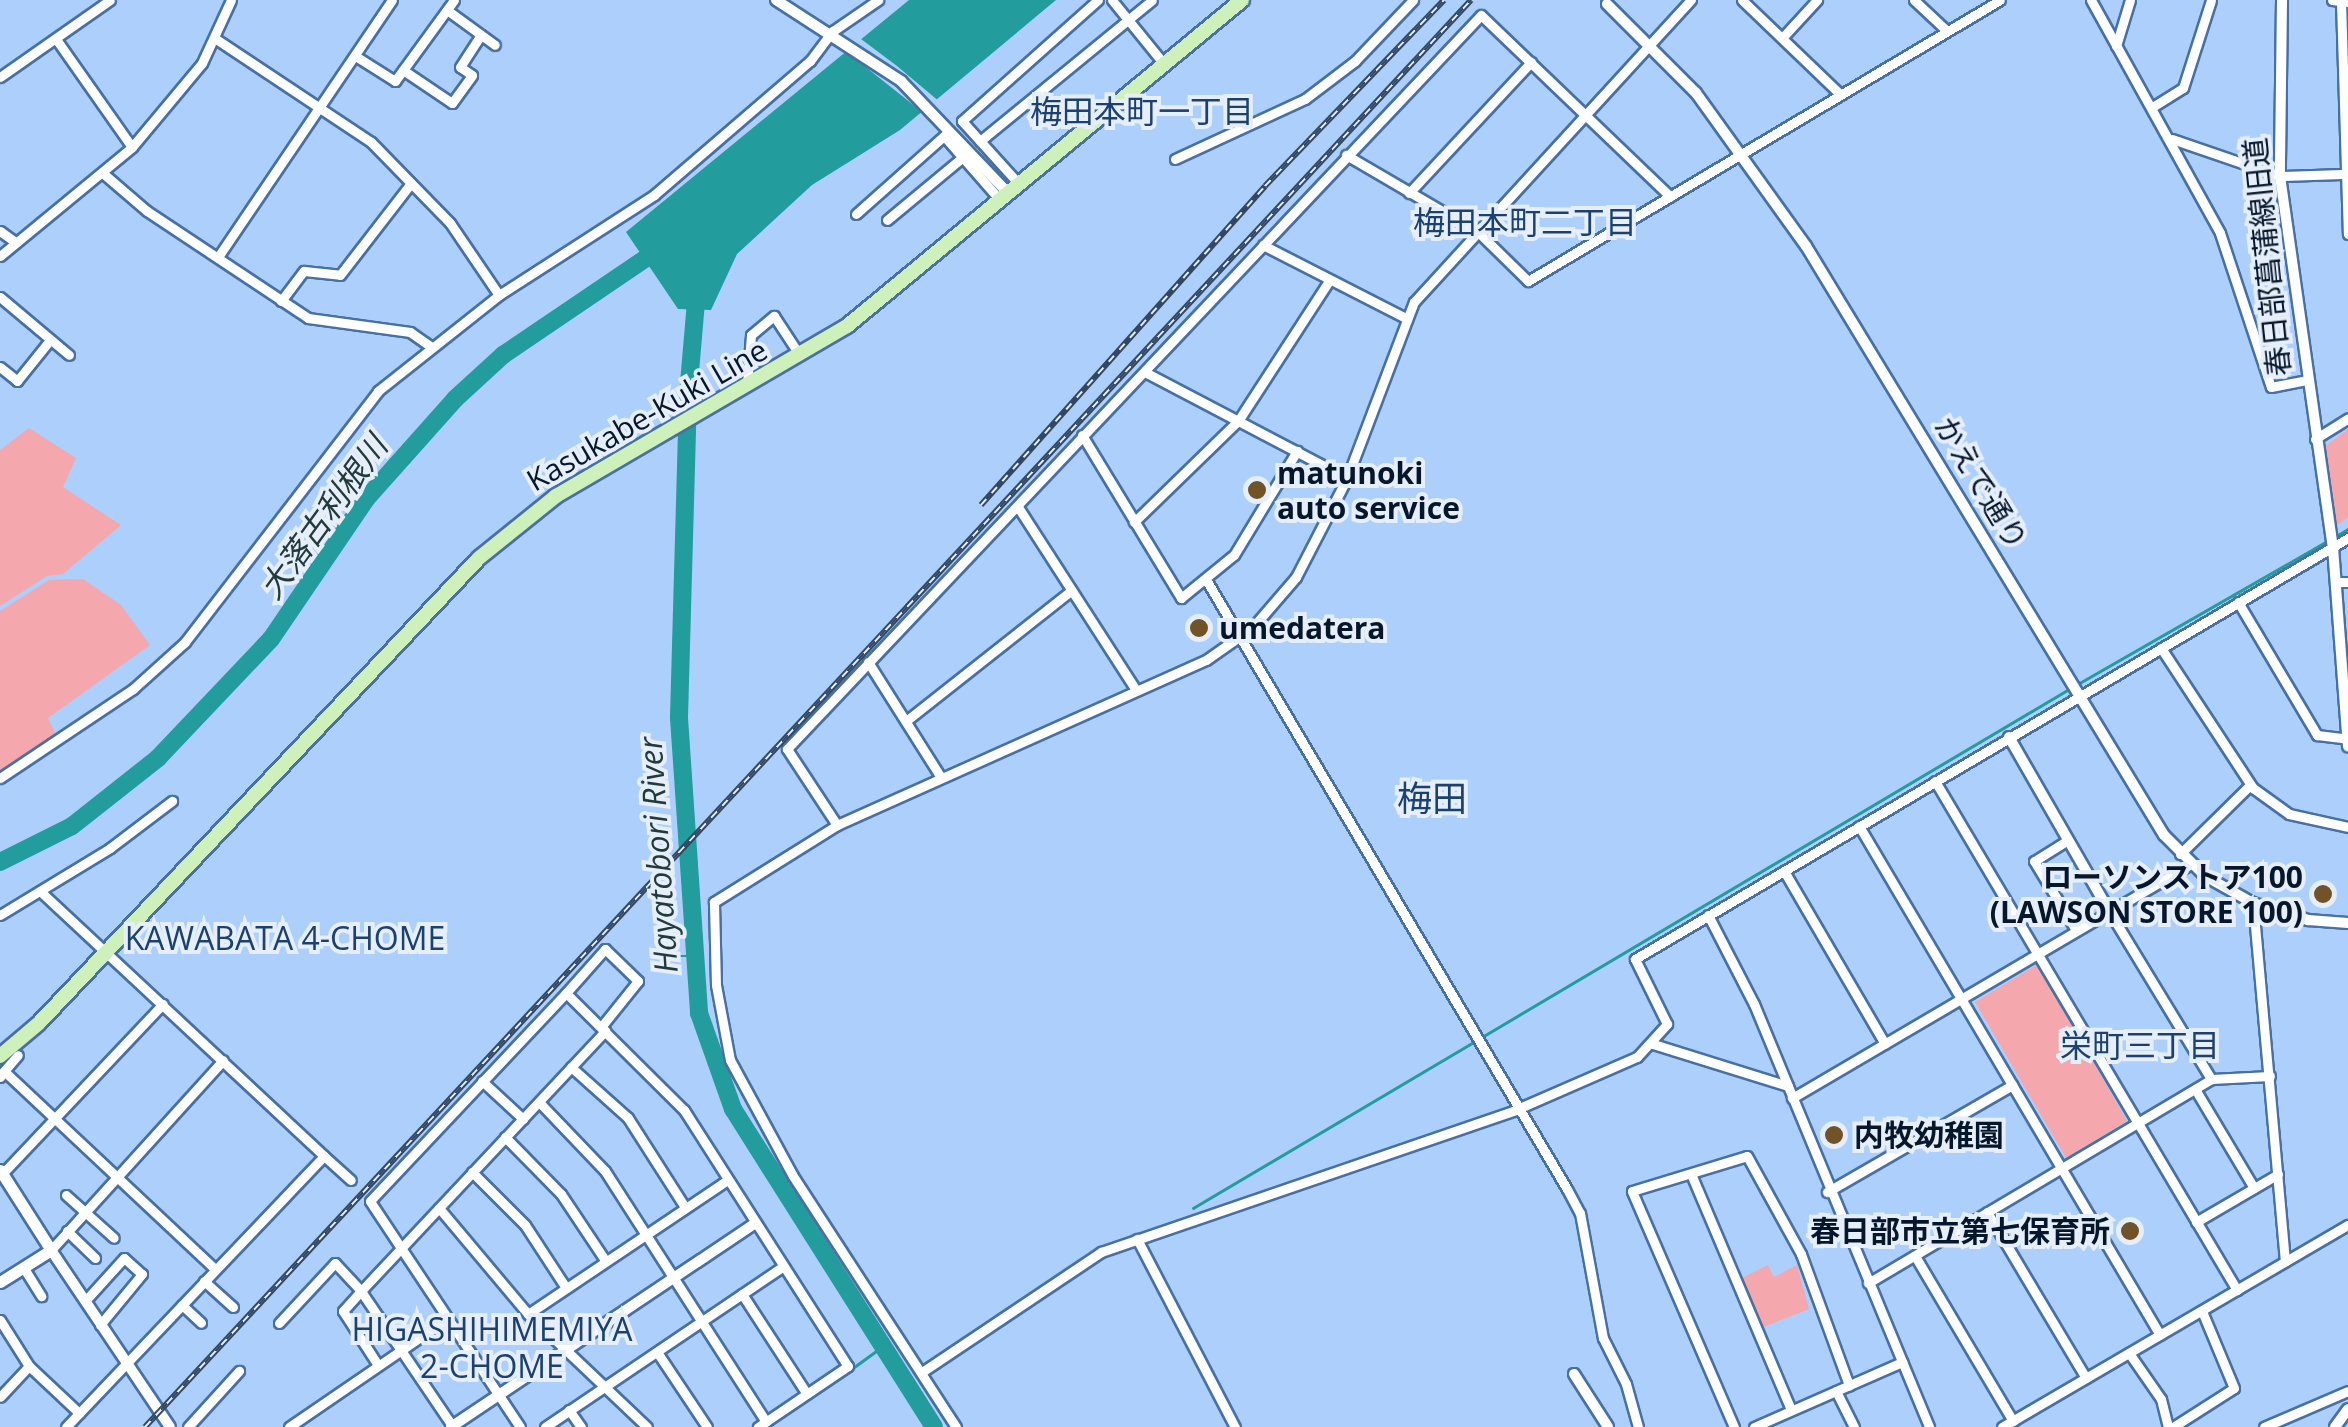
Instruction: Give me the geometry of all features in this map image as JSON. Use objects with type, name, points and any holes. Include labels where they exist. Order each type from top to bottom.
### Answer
[{"type":"main road","name":"Kasukabe-Kuki Line","points":[[1,1068],[106,951],[479,558],[556,496],[666,428],[800,356],[1009,192],[1242,0]]},
{"type":"main road","points":[[0,1282],[25,1270],[51,1250],[1,1172]]},
{"type":"street","points":[[0,78],[110,0]]},
{"type":"street","points":[[0,256],[105,174],[132,147],[216,39],[231,0]]},
{"type":"street","points":[[218,256],[357,57],[392,0]]},
{"type":"street","points":[[357,57],[395,81],[454,0]]},
{"type":"street","points":[[776,0],[844,39],[928,104],[1009,192]]},
{"type":"street","points":[[0,778],[133,689],[185,642],[378,391],[430,346],[500,295],[654,194],[810,62],[832,32],[878,0]]},
{"type":"street","points":[[1009,192],[980,141],[962,121],[1098,0]]},
{"type":"street","points":[[1112,0],[1164,64]]},
{"type":"street","points":[[980,141],[1152,0]]},
{"type":"street","points":[[1175,159],[1288,111],[1356,61],[1413,0]]},
{"type":"street","points":[[956,1427],[762,1126],[730,1060],[720,1024],[714,902],[837,825],[940,776],[1038,738],[1134,687],[1170,676],[1237,640],[1296,577],[1347,478],[1404,317],[1584,114],[1692,0]]},
{"type":"street","points":[[1742,0],[1840,94]]},
{"type":"street","points":[[1782,38],[1817,0]]},
{"type":"street","points":[[1914,0],[1947,31]]},
{"type":"street","points":[[1346,155],[1478,232],[1528,281],[2000,0]]},
{"type":"street","points":[[2090,0],[2154,106],[2220,233],[2271,387],[2306,380]]},
{"type":"street","points":[[2116,46],[2130,0]]},
{"type":"street","points":[[2154,106],[2183,88],[2210,0]]},
{"type":"street","name":"春日部菖蒲線旧道","points":[[2282,0],[2280,176],[2315,439],[2342,582],[2348,742]]},
{"type":"street","points":[[2332,0],[2348,2]]},
{"type":"street","points":[[2340,1],[2348,234]]},
{"type":"street","name":"かえで通り","points":[[1606,4],[1650,44],[1740,153],[1856,322],[2148,814],[2180,854],[2253,904],[2308,920],[2348,923]]},
{"type":"street","points":[[447,10],[495,44]]},
{"type":"street","points":[[837,825],[787,749],[1481,14],[1670,196]]},
{"type":"street","points":[[403,70],[452,103],[472,75],[460,66],[481,34]]},
{"type":"street","points":[[56,39],[132,147]]},
{"type":"street","points":[[216,39],[322,106],[412,182],[450,223],[500,295]]},
{"type":"street","points":[[1410,193],[1531,62]]},
{"type":"street","points":[[856,214],[944,136],[962,157],[1009,192]]},
{"type":"street","points":[[2170,138],[2280,176],[2345,174]]},
{"type":"street","points":[[887,220],[962,157]]},
{"type":"street","points":[[105,174],[308,318],[410,332],[430,346]]},
{"type":"street","points":[[281,301],[304,271],[340,275],[412,182]]},
{"type":"street","points":[[0,230],[15,242]]},
{"type":"street","points":[[1264,246],[1404,317]]},
{"type":"street","points":[[1134,522],[1238,421],[1329,281]]},
{"type":"street","points":[[0,297],[68,355]]},
{"type":"street","points":[[746,386],[751,334],[774,316],[800,356]]},
{"type":"street","points":[[0,366],[17,381],[50,340]]},
{"type":"street","points":[[1145,372],[1347,478]]},
{"type":"street","points":[[2315,439],[2348,418]]},
{"type":"street","points":[[1082,435],[1182,598],[1208,583],[1234,555],[1298,451]]},
{"type":"street","points":[[1018,507],[1134,687]]},
{"type":"street","points":[[922,1372],[1102,1252],[1515,1110],[1603,1075],[1653,1044],[1667,1024],[1666,1012],[1635,959],[2348,538]]},
{"type":"street","points":[[1208,583],[1237,640],[1580,1213],[1603,1338],[1626,1384],[1638,1427]]},
{"type":"street","points":[[906,722],[1072,590]]},
{"type":"street","points":[[2238,602],[2317,734],[2348,742]]},
{"type":"street","points":[[2161,648],[2250,784],[2289,814],[2348,826]]},
{"type":"street","points":[[868,662],[940,776]]},
{"type":"street","points":[[2009,737],[2211,1079]]},
{"type":"street","points":[[1936,781],[2237,1290]]},
{"type":"street","points":[[2180,854],[2250,784]]},
{"type":"street","points":[[0,914],[41,892],[172,801]]},
{"type":"street","points":[[1859,826],[2160,1335]]},
{"type":"street","points":[[2068,840],[2034,860],[2076,930]]},
{"type":"street","points":[[1792,1098],[2191,864]]},
{"type":"street","points":[[1784,870],[1885,1044]]},
{"type":"street","points":[[41,892],[351,1180]]},
{"type":"street","points":[[2253,904],[2285,1262]]},
{"type":"street","points":[[1708,916],[1788,1086],[1827,1192],[1929,1427]]},
{"type":"street","points":[[378,1365],[343,1311],[361,1291],[401,1248],[439,1208],[472,1172],[571,1067],[638,981],[605,950],[370,1201],[401,1248],[447,1319],[520,1427]]},
{"type":"street","points":[[538,1102],[598,1162],[702,1322],[762,1424],[848,1366],[684,1110],[566,992]]},
{"type":"street","points":[[1,1172],[163,1004]]},
{"type":"street","points":[[1653,1044],[1788,1086]]},
{"type":"street","points":[[18,1055],[1,1068],[214,1269]]},
{"type":"street","points":[[170,1427],[51,1250],[223,1060]]},
{"type":"street","points":[[571,1067],[628,1118],[685,1207]]},
{"type":"street","points":[[1868,1283],[2211,1079],[2270,1076]]},
{"type":"street","points":[[482,1081],[522,1119]]},
{"type":"street","points":[[1827,1192],[2012,1084]]},
{"type":"street","points":[[2194,1089],[2254,1188]]},
{"type":"street","points":[[505,1137],[561,1194],[605,1260]]},
{"type":"street","points":[[66,1427],[324,1156]]},
{"type":"street","points":[[1734,1427],[1632,1191],[1747,1156],[1758,1168],[1801,1254],[1849,1386]]},
{"type":"street","points":[[472,1172],[525,1225],[566,1288]]},
{"type":"street","points":[[1690,1174],[1791,1410]]},
{"type":"street","points":[[2196,1222],[2278,1174]]},
{"type":"street","points":[[528,1314],[726,1181]]},
{"type":"street","points":[[66,1194],[114,1238]]},
{"type":"street","points":[[439,1208],[528,1314],[648,1427]]},
{"type":"street","points":[[1987,1212],[2086,1378]]},
{"type":"street","points":[[279,1323],[335,1263],[361,1291],[452,1427],[754,1224]]},
{"type":"street","points":[[2002,1427],[2348,1225]]},
{"type":"street","points":[[67,1231],[95,1258]]},
{"type":"street","points":[[1137,1239],[1235,1427]]},
{"type":"street","points":[[1915,1256],[2013,1421]]},
{"type":"street","points":[[84,1301],[124,1258],[142,1274],[100,1325]]},
{"type":"street","points":[[544,1427],[782,1267]]},
{"type":"street","points":[[25,1270],[41,1296]]},
{"type":"street","points":[[204,1281],[233,1307]]},
{"type":"street","points":[[742,1294],[807,1394]]},
{"type":"street","points":[[182,1304],[201,1323]]},
{"type":"street","points":[[2129,1353],[2161,1399],[2170,1427],[2234,1388],[2202,1311]]},
{"type":"street","points":[[288,1427],[447,1319]]},
{"type":"street","points":[[0,1320],[29,1366],[80,1412]]},
{"type":"street","points":[[657,1352],[707,1427]]},
{"type":"street","points":[[1754,1427],[1902,1362]]},
{"type":"street","points":[[0,1397],[29,1366]]},
{"type":"street","points":[[188,1427],[239,1372]]},
{"type":"street","points":[[1574,1374],[1608,1427]]},
{"type":"street","points":[[1836,1391],[1854,1427]]},
{"type":"street","points":[[2264,1427],[2348,1391]]},
{"type":"street","points":[[2335,1427],[2348,1408]]},
{"type":"street","points":[[569,1410],[581,1427]]},
{"type":"shaded area","points":[[909,0],[1056,0],[900,130],[812,185],[737,254],[711,310],[678,309],[626,232]]},
{"type":"shaded area","points":[[29,428],[76,458],[63,487],[121,525],[63,574],[47,576],[0,606],[0,450]]},
{"type":"shaded area","points":[[2348,429],[2348,517],[2336,526],[2324,447]]},
{"type":"shaded area","points":[[83,579],[121,605],[150,645],[48,718],[57,737],[0,773],[0,611],[49,580]]},
{"type":"shaded area","points":[[2038,964],[2127,1121],[2066,1158],[1975,1002]]},
{"type":"shaded area","points":[[1768,1265],[1774,1277],[1797,1265],[1809,1309],[1761,1328],[1740,1279]]},
{"type":"pier","points":[[857,36],[941,103],[926,115],[843,49]]},
{"type":"waterway","name":"大落古利根川","points":[[0,862],[72,826],[158,758],[271,639],[366,499],[455,399],[503,355],[658,250]]},
{"type":"waterway","name":"Hayatobori River","points":[[697,290],[688,395],[679,718],[699,1013],[733,1109],[934,1427]]},
{"type":"waterway","points":[[2336,536],[2348,529]]},
{"type":"waterway","points":[[2076,685],[2329,540]]},
{"type":"waterway","points":[[1482,1037],[2069,689]]},
{"type":"waterway","points":[[662,956],[691,956]]},
{"type":"waterway","points":[[1193,1208],[1475,1041]]},
{"type":"waterway","points":[[850,1370],[882,1347]]},
{"type":"waterway","points":[[766,1427],[798,1405]]},
{"type":"railway","points":[[981,505],[1265,186],[1444,0]]},
{"type":"railway","points":[[145,1427],[1471,0]]},
{"type":"place","name":"matunoki auto service","points":[[1257,490]]},
{"type":"place","name":"umedatera","points":[[1199,628]]},
{"type":"place","name":"ローソンストア100 (LAWSON STORE 100)","points":[[2323,894]]},
{"type":"place","name":"内牧幼稚園","points":[[1834,1135]]},
{"type":"place","name":"春日部市立第七保育所","points":[[2130,1231]]},
{"type":"district","name":"梅田本町一丁目","points":[[1142,111]]},
{"type":"district","name":"梅田本町二丁目","points":[[1525,222]]},
{"type":"district","name":"梅田","points":[[1432,798]]},
{"type":"district","name":"KAWABATA 4-CHOME","points":[[285,938]]},
{"type":"district","name":"栄町三丁目","points":[[2140,1045]]},
{"type":"district","name":"HIGASHIHIMEMIYA 2-CHOME","points":[[492,1348]]}]
